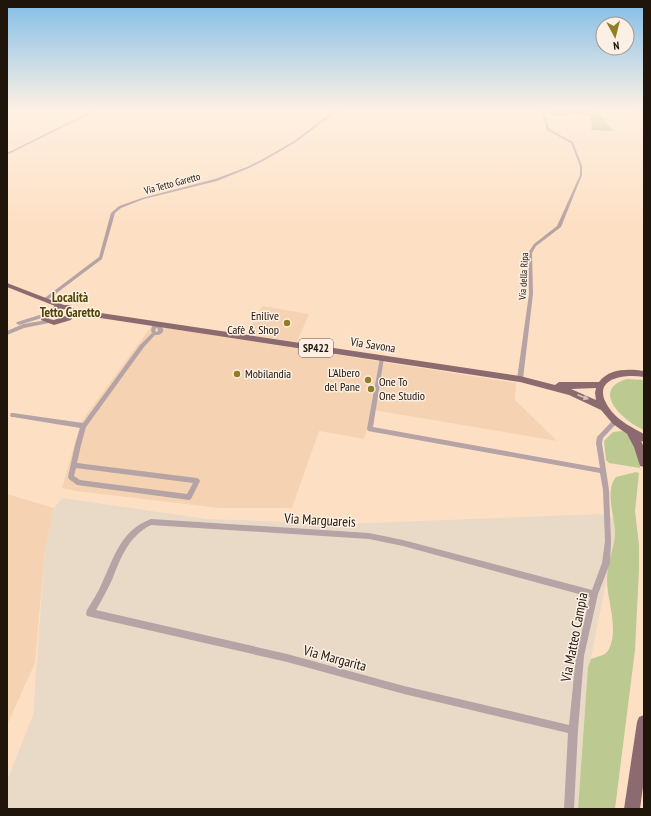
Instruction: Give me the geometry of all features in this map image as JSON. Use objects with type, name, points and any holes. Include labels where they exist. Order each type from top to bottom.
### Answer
[{"type":"main road","points":[[7,285],[63,307]]},
{"type":"main road","points":[[44,300],[48,304],[47,316]]},
{"type":"main road","name":"SP422","points":[[68,318],[54,323],[47,316],[63,307],[69,308],[72,311]]},
{"type":"main road","points":[[68,318],[72,311]]},
{"type":"main road","name":"Via Savona","points":[[72,311],[161,326],[520,379],[571,392],[604,407]]},
{"type":"main road","name":"Via Savona","points":[[68,318],[97,316]]},
{"type":"main road","points":[[644,374],[627,372],[616,373],[608,376],[600,385],[599,391],[604,407],[616,421],[631,432],[644,438]]},
{"type":"main road","name":"Via Savona","points":[[534,382],[580,386],[600,385]]},
{"type":"main road","points":[[631,432],[639,446],[644,464]]},
{"type":"main road","points":[[632,809],[644,722]]},
{"type":"street","points":[[7,154],[19,148]]},
{"type":"street","name":"Via Tetto Garetto","points":[[44,300],[101,258],[112,213],[120,207],[217,180],[244,170],[282,148]]},
{"type":"street","name":"Via della Ripa","points":[[520,379],[531,294],[530,253],[535,244],[559,227],[581,176],[581,166],[574,148]]},
{"type":"street","name":"SP422","points":[[7,328],[47,316]]},
{"type":"street","name":"SP422","points":[[7,333],[47,316]]},
{"type":"street","points":[[73,465],[197,481],[188,497],[79,483],[71,477],[73,465],[84,426],[142,346],[154,333],[152,330],[161,326]]},
{"type":"street","points":[[382,358],[370,429],[603,471]]},
{"type":"street","points":[[13,415],[84,426]]},
{"type":"street","name":"Via Matteo Campia","points":[[569,809],[573,730],[580,656],[594,594],[606,563],[609,524],[599,443],[600,437],[616,421]]},
{"type":"street","name":"Via Marguareis","points":[[90,613],[105,587],[128,538],[141,526],[151,522],[369,536],[403,543],[594,594]]},
{"type":"street","name":"Via Margarita","points":[[90,613],[287,658],[404,690],[573,730]]},
{"type":"shaded area","points":[[262,306],[309,314],[297,342],[247,334]]},
{"type":"shaded area","points":[[154,326],[516,383],[515,400],[557,441],[373,410],[364,439],[319,431],[292,508],[219,508],[76,491],[62,488],[81,422],[150,328]]},
{"type":"shaded area","points":[[7,494],[54,508],[45,549],[35,663],[7,725]]},
{"type":"shaded area","points":[[62,498],[207,519],[342,524],[601,514],[614,518],[615,533],[612,552],[588,667],[578,809],[7,809],[7,781],[33,715],[45,549],[54,508]]},
{"type":"green space","points":[[627,379],[644,380],[644,430],[636,426],[620,413],[610,398],[611,390],[616,384]]},
{"type":"green space","points":[[622,431],[633,442],[640,468],[609,463],[606,460],[604,441],[613,432]]},
{"type":"green space","points":[[636,472],[639,473],[635,511],[639,545],[639,570],[635,650],[615,809],[578,809],[588,667],[591,659],[608,651],[612,641],[613,632],[607,588],[608,567],[614,543],[615,531],[611,503],[611,489],[616,477]]},
{"type":"place","name":"Enilive Cafè & Shop","points":[[287,323]]},
{"type":"place","name":"Mobilandia","points":[[237,374]]},
{"type":"place","name":"L'Albero del Pane","points":[[368,380]]},
{"type":"place","name":"One To One Studio","points":[[371,389]]},
{"type":"district","name":"Località Tetto Garetto","points":[[70,304]]}]
